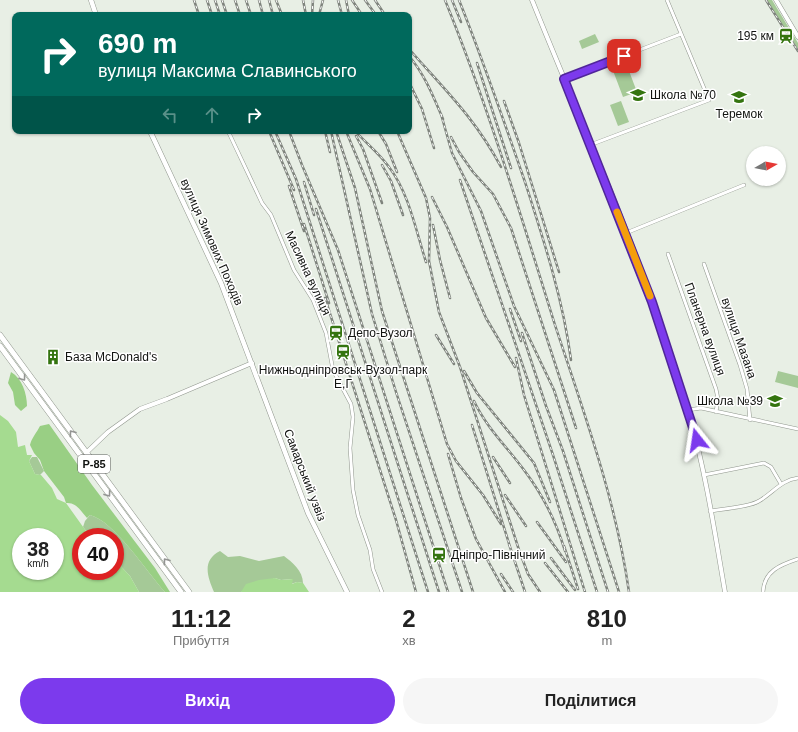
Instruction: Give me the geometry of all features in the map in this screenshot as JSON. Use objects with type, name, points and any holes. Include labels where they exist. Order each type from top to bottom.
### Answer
[{"type":"main road","points":[[91,0],[95,12]]},
{"type":"main road","name":"вулиця Зимових Походів","points":[[151,134],[221,283],[252,363]]},
{"type":"main road","name":"Р-85","points":[[0,336],[189,592]]},
{"type":"main road","name":"Р-85","points":[[0,346],[181,592]]},
{"type":"main road","name":"Самарський узвіз","points":[[252,363],[308,513],[347,592]]},
{"type":"street","points":[[532,0],[626,233],[652,302],[688,410],[704,475],[725,592]]},
{"type":"street","points":[[590,145],[709,100],[667,0]]},
{"type":"street","points":[[776,0],[798,36]]},
{"type":"street","points":[[564,79],[681,34]]},
{"type":"street","name":"Масивна вулиця","points":[[229,134],[262,204],[271,215],[294,270],[313,300],[326,334],[333,370],[351,404],[353,417],[350,448],[353,490],[358,516],[370,550],[373,569],[382,592]]},
{"type":"street","points":[[626,233],[744,185]]},
{"type":"street","name":"Планерна вулиця","points":[[668,254],[718,394],[716,412]]},
{"type":"street","name":"вулиця Мазана","points":[[704,264],[740,365],[747,389],[750,420]]},
{"type":"street","points":[[86,453],[108,432],[140,409],[252,363]]},
{"type":"street","points":[[688,410],[701,408],[750,420],[798,429]]},
{"type":"street","points":[[704,475],[764,463],[771,467],[781,484]]},
{"type":"street","points":[[710,511],[758,502],[781,484],[790,479],[798,478]]},
{"type":"street","points":[[763,592],[764,581],[774,569],[798,559]]},
{"type":"shaded area","points":[[767,0],[772,0],[798,43],[798,49]]},
{"type":"shaded area","points":[[595,34],[599,42],[582,49],[579,41]]},
{"type":"shaded area","points":[[626,63],[637,92],[623,97],[612,68]]},
{"type":"shaded area","points":[[621,101],[629,122],[618,126],[610,105]]},
{"type":"shaded area","points":[[778,371],[798,376],[798,388],[775,382]]},
{"type":"shaded area","points":[[11,372],[21,382],[25,392],[27,406],[21,411],[15,405],[13,392],[8,383]]},
{"type":"shaded area","points":[[0,415],[8,421],[16,432],[18,447],[25,445],[27,455],[32,455],[29,461],[35,474],[41,475],[52,488],[57,499],[66,503],[84,528],[72,528],[72,580],[124,580],[124,570],[130,576],[139,592],[0,592]]},
{"type":"shaded area","points":[[49,424],[92,485],[155,568],[170,592],[165,592],[124,541],[124,528],[110,528],[99,519],[90,515],[87,518],[75,505],[66,503],[64,497],[44,471],[40,460],[30,445],[40,426]]},
{"type":"shaded area","points":[[32,457],[37,457],[44,471],[40,475],[35,474],[29,461]]},
{"type":"shaded area","points":[[90,515],[99,519],[110,528],[84,528],[85,521]]},
{"type":"shaded area","points":[[124,541],[165,592],[139,592],[130,576],[124,570]]},
{"type":"shaded area","points":[[220,551],[228,557],[240,556],[259,561],[284,556],[294,564],[299,571],[303,579],[303,583],[297,582],[291,584],[292,579],[281,580],[275,578],[241,592],[214,592],[209,580],[208,564],[210,559]]},
{"type":"shaded area","points":[[275,578],[281,580],[293,579],[292,584],[297,582],[303,583],[309,592],[241,592],[246,584],[259,580]]},
{"type":"railway","points":[[194,0],[198,12]]},
{"type":"railway","points":[[207,0],[211,12]]},
{"type":"railway","points":[[215,0],[219,12]]},
{"type":"railway","points":[[222,0],[226,12]]},
{"type":"railway","points":[[235,0],[239,12]]},
{"type":"railway","points":[[246,0],[250,12]]},
{"type":"railway","points":[[259,0],[262,12]]},
{"type":"railway","points":[[269,0],[272,12]]},
{"type":"railway","points":[[276,0],[281,12]]},
{"type":"railway","points":[[303,0],[305,12]]},
{"type":"railway","points":[[312,12],[313,0]]},
{"type":"railway","points":[[320,12],[323,0]]},
{"type":"railway","points":[[338,0],[341,12]]},
{"type":"railway","points":[[346,0],[348,12]]},
{"type":"railway","points":[[352,0],[360,12]]},
{"type":"railway","points":[[365,0],[374,12]]},
{"type":"railway","points":[[375,0],[383,12]]},
{"type":"railway","points":[[445,0],[490,121],[588,424],[608,490],[629,592]]},
{"type":"railway","points":[[452,0],[461,22]]},
{"type":"railway","points":[[459,0],[501,113],[539,226],[558,292],[568,337],[571,360]]},
{"type":"railway","points":[[766,0],[798,51]]},
{"type":"railway","points":[[412,52],[470,119],[501,167]]},
{"type":"railway","points":[[412,60],[424,78],[443,119]]},
{"type":"railway","points":[[477,63],[511,168]]},
{"type":"railway","points":[[412,88],[422,109],[434,148]]},
{"type":"railway","points":[[504,101],[519,143],[559,272]]},
{"type":"railway","points":[[441,114],[452,153],[481,211],[514,306],[554,390],[619,592]]},
{"type":"railway","points":[[270,134],[294,190]]},
{"type":"railway","points":[[276,134],[296,179],[428,592]]},
{"type":"railway","points":[[290,134],[338,250],[448,592]]},
{"type":"railway","points":[[326,134],[330,152]]},
{"type":"railway","points":[[332,134],[372,314],[462,592]]},
{"type":"railway","points":[[337,134],[355,188],[382,311],[473,592]]},
{"type":"railway","points":[[347,134],[370,189],[447,444],[456,461],[483,495],[501,524]]},
{"type":"railway","points":[[358,134],[381,157],[396,177],[402,188],[426,262]]},
{"type":"railway","points":[[380,134],[386,144],[397,172]]},
{"type":"railway","points":[[398,134],[426,198],[430,218],[429,261],[439,312],[460,367],[519,550],[528,574],[540,592]]},
{"type":"railway","points":[[356,136],[363,149],[382,203]]},
{"type":"railway","points":[[451,137],[459,152],[473,172],[493,194],[511,228],[576,428]]},
{"type":"railway","points":[[382,165],[391,181],[403,215]]},
{"type":"railway","points":[[460,180],[553,455],[597,592]]},
{"type":"railway","points":[[304,182],[314,215]]},
{"type":"railway","points":[[289,186],[304,231]]},
{"type":"railway","points":[[432,197],[447,227],[486,318],[515,367]]},
{"type":"railway","points":[[316,209],[439,592]]},
{"type":"railway","points":[[304,224],[329,303]]},
{"type":"railway","points":[[433,225],[450,298]]},
{"type":"railway","points":[[325,298],[396,520],[416,592]]},
{"type":"railway","points":[[510,309],[521,341]]},
{"type":"railway","points":[[522,333],[546,406],[563,451],[608,592]]},
{"type":"railway","points":[[436,335],[454,364]]},
{"type":"railway","points":[[516,358],[524,395],[585,592]]},
{"type":"railway","points":[[464,371],[477,393],[534,463],[550,502]]},
{"type":"railway","points":[[474,401],[484,420],[524,470],[537,489],[553,519],[565,551]]},
{"type":"railway","points":[[472,425],[511,550]]},
{"type":"railway","points":[[448,454],[461,498],[476,539],[505,592]]},
{"type":"railway","points":[[493,457],[510,483]]},
{"type":"railway","points":[[505,495],[526,526]]},
{"type":"railway","points":[[537,522],[566,562]]},
{"type":"railway","points":[[509,544],[525,592]]},
{"type":"railway","points":[[564,546],[578,589]]},
{"type":"railway","points":[[551,558],[575,590]]},
{"type":"railway","points":[[545,563],[568,592]]},
{"type":"railway","points":[[501,574],[513,592]]},
{"type":"slow traffic","points":[[617,212],[650,296]]},
{"type":"place","name":"195 км","points":[[786,36]]},
{"type":"place","name":"Школа №70","points":[[638,95]]},
{"type":"place","name":"Теремок","points":[[739,97]]},
{"type":"place","name":"Депо-Вузол","points":[[336,333]]},
{"type":"place","name":"Нижньодніпровськ-Вузол-парк Е,Г","points":[[343,352]]},
{"type":"place","name":"База McDonald's","points":[[53,357]]},
{"type":"place","name":"Школа №39","points":[[775,401]]},
{"type":"place","name":"Дніпро-Північний","points":[[439,555]]},
{"type":"route","points":[[624,56],[564,79],[652,302],[697,440]]}]
